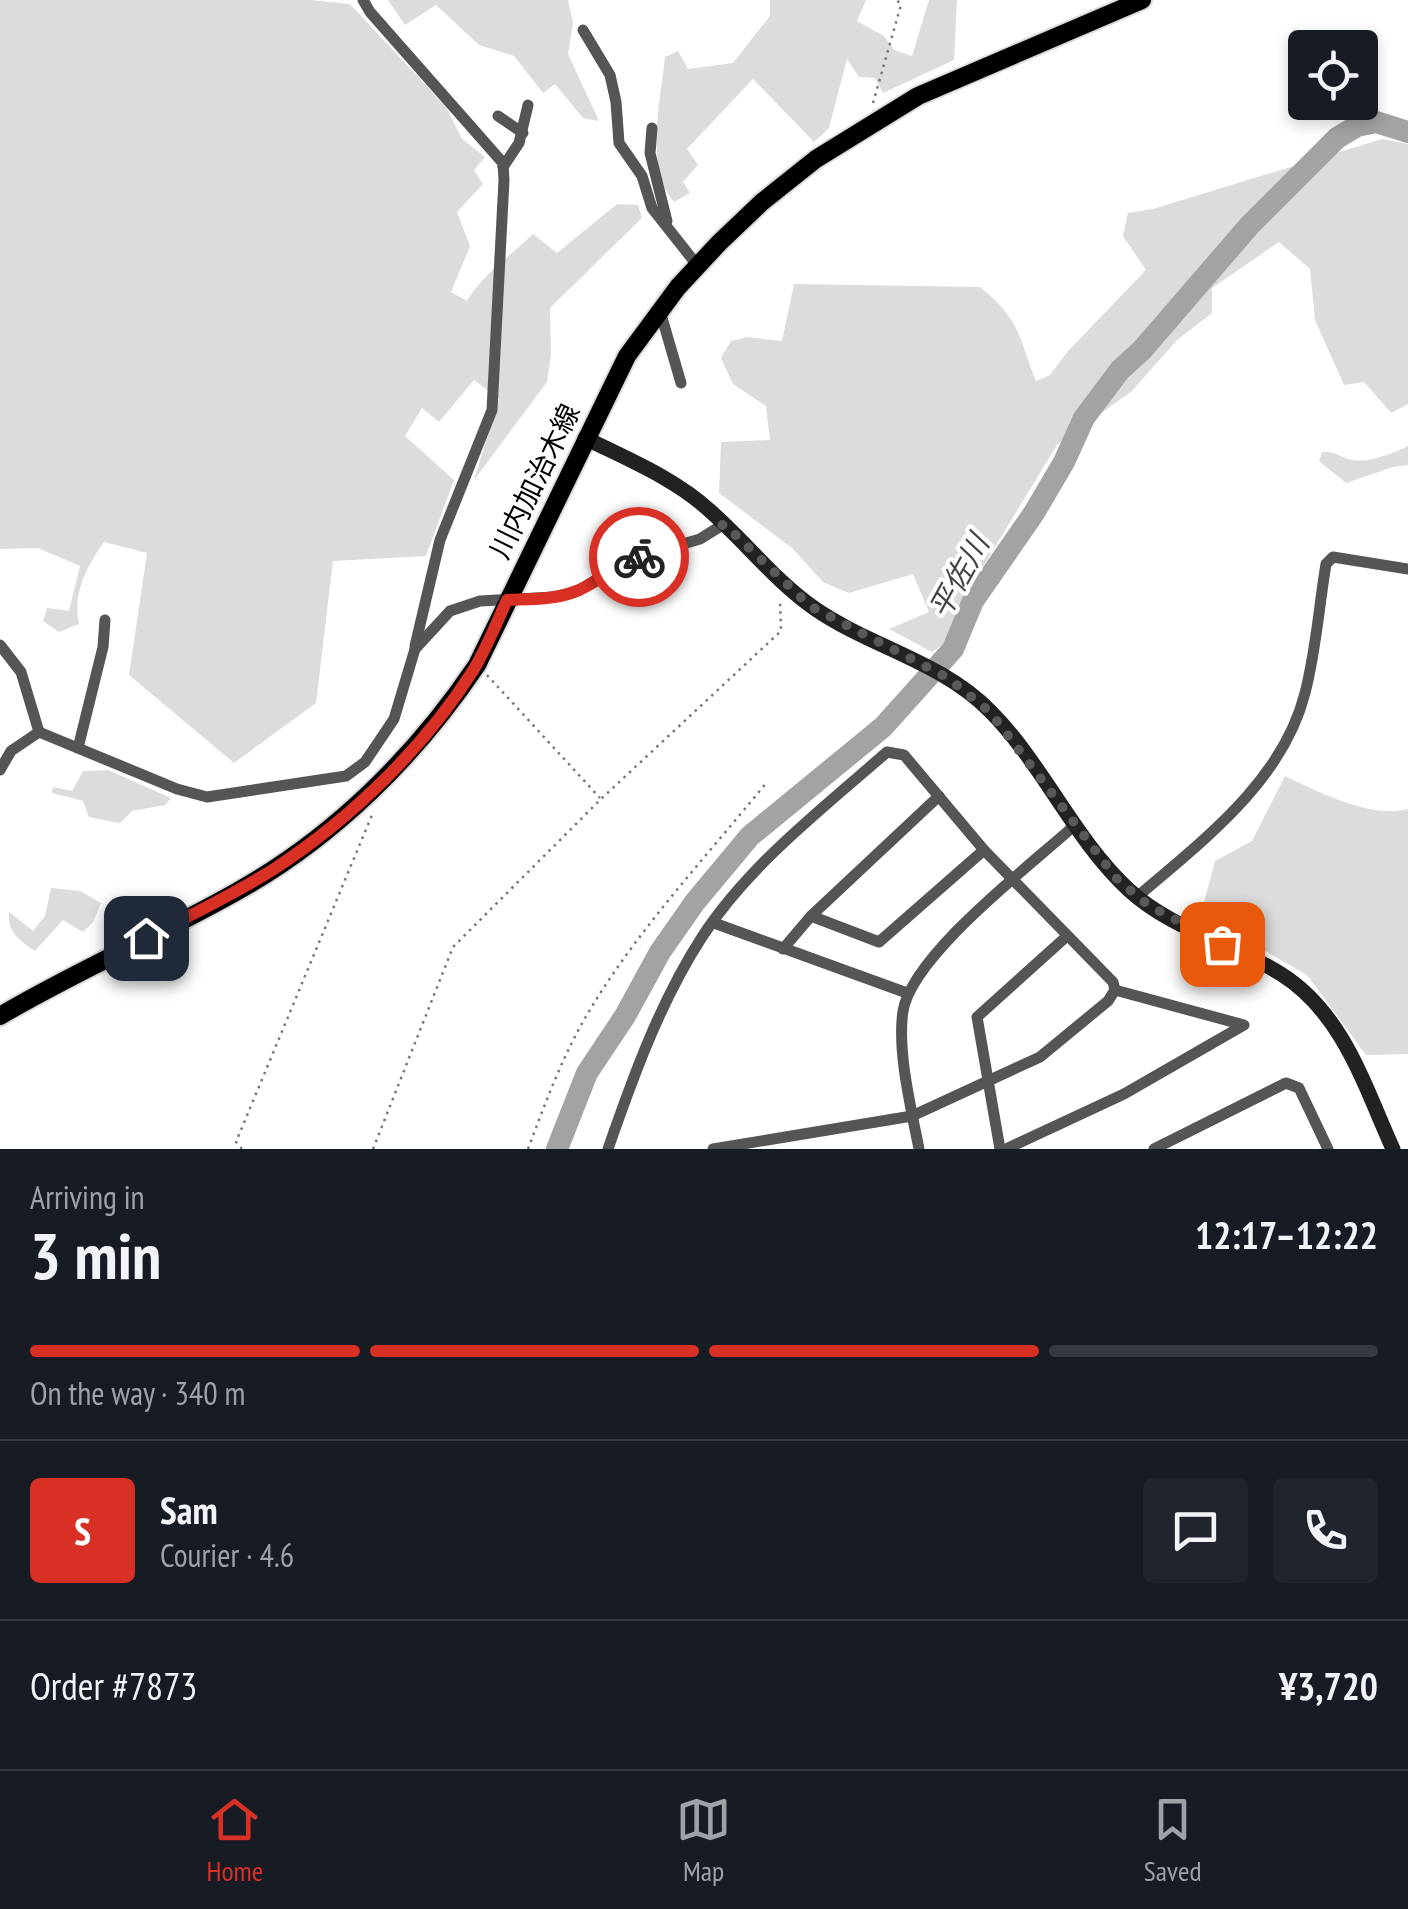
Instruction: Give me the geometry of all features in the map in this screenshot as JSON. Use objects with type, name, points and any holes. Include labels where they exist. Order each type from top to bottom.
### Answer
[{"type":"main road","name":"川内加治木線","points":[[0,1016],[236,892],[277,867],[376,788],[446,710],[476,665],[627,356],[698,265],[774,193],[816,159],[918,96],[1142,0]]},
{"type":"street","points":[[364,0],[370,12],[474,127],[503,167]]},
{"type":"street","points":[[582,30],[610,75],[619,143],[642,176],[652,208],[698,265]]},
{"type":"street","points":[[39,732],[177,790],[207,797],[346,776],[364,762],[394,719],[440,540],[492,410],[503,167],[523,133],[528,105]]},
{"type":"street","points":[[498,116],[523,133]]},
{"type":"street","points":[[652,128],[650,153],[656,186],[672,234]]},
{"type":"street","points":[[660,310],[682,384]]},
{"type":"street","points":[[585,438],[679,486],[782,582],[827,617],[948,678],[990,712],[1103,864],[1137,898],[1282,974],[1333,1022],[1392,1149]]},
{"type":"street","points":[[414,650],[450,611],[480,600],[554,598],[578,591],[628,560],[700,539],[724,524]]},
{"type":"street","points":[[1137,898],[1208,836],[1256,786],[1284,744],[1305,695],[1326,564],[1332,557],[1408,569]]},
{"type":"street","points":[[78,748],[102,647],[104,620]]},
{"type":"street","points":[[0,645],[21,672],[39,732]]},
{"type":"street","points":[[0,770],[11,752],[39,732]]},
{"type":"street","points":[[608,1149],[634,1075],[703,936],[780,846],[887,752],[904,755],[984,850],[1113,982],[1115,990],[1108,1001],[1040,1057],[912,1116],[713,1149]]},
{"type":"street","points":[[783,949],[811,916],[939,796]]},
{"type":"street","points":[[918,1149],[902,1030],[908,992],[934,952],[1075,826]]},
{"type":"street","points":[[811,916],[879,942],[984,850]]},
{"type":"street","points":[[714,923],[908,992]]},
{"type":"street","points":[[1067,936],[977,1017],[1003,1149],[1124,1094],[1244,1025],[1115,990]]},
{"type":"street","points":[[1154,1149],[1286,1082],[1299,1088],[1324,1147]]},
{"type":"path","points":[[872,122],[872,106],[901,5],[897,0]]},
{"type":"path","points":[[373,1149],[452,947],[781,631],[782,582]]},
{"type":"path","points":[[476,665],[602,799]]},
{"type":"path","points":[[528,1149],[560,1066],[591,1008],[635,945],[767,782]]},
{"type":"path","points":[[242,1149],[236,1142],[372,815]]},
{"type":"shaded area","points":[[0,0],[310,0],[350,4],[446,107],[462,139],[485,157],[474,170],[483,184],[457,212],[470,246],[451,292],[467,301],[488,274],[533,234],[557,253],[617,204],[638,205],[642,218],[550,308],[547,382],[474,480],[499,399],[474,380],[439,422],[422,408],[405,436],[454,480],[426,556],[333,561],[316,703],[234,763],[129,675],[147,553],[104,542],[82,581],[79,624],[59,632],[43,621],[47,608],[69,611],[80,566],[38,548],[0,549]]},
{"type":"shaded area","points":[[388,0],[568,0],[573,23],[568,54],[599,121],[583,118],[555,84],[543,93],[514,56],[479,45],[436,5],[405,25]]},
{"type":"shaded area","points":[[770,0],[866,0],[857,21],[884,36],[894,50],[912,56],[929,0],[957,0],[954,60],[883,93],[875,78],[859,77],[847,59],[829,128],[814,142],[753,79],[687,149],[698,165],[683,182],[690,193],[674,202],[659,171],[657,152],[665,57],[678,51],[688,69],[733,63],[770,16]]},
{"type":"shaded area","points":[[1382,139],[1408,144],[1408,404],[1391,413],[1364,382],[1344,385],[1315,320],[1310,269],[1279,242],[1212,288],[1212,313],[1177,340],[1132,391],[1057,445],[959,606],[946,642],[932,652],[889,629],[929,612],[913,574],[849,593],[823,582],[792,548],[719,493],[721,442],[770,440],[766,406],[733,384],[721,358],[731,341],[748,337],[782,341],[794,284],[980,287],[1011,319],[1036,381],[1050,375],[1146,270],[1123,236],[1128,213],[1153,209]]},
{"type":"shaded area","points":[[1408,446],[1408,465],[1346,483],[1319,461],[1322,452],[1367,460]]},
{"type":"shaded area","points":[[108,770],[171,798],[165,805],[132,811],[120,823],[89,817],[83,801],[52,793],[53,787],[72,791],[83,771]]},
{"type":"shaded area","points":[[1285,776],[1361,807],[1408,809],[1408,1054],[1366,1055],[1307,975],[1201,914],[1215,861],[1252,841]]},
{"type":"shaded area","points":[[51,888],[80,891],[101,903],[93,922],[83,932],[63,920],[35,951],[12,930],[9,912],[33,931],[45,916]]},
{"type":"waterway","name":"平佐川","points":[[557,1149],[587,1073],[695,902],[750,836],[883,727],[953,649],[973,601],[1034,513],[1084,418],[1120,370],[1142,350],[1249,226],[1337,138],[1357,126],[1376,122],[1408,132]]},
{"type":"way so far","points":[[639,557],[700,539],[724,524],[810,606],[916,660],[969,693],[1009,735],[1117,879],[1148,905],[1222,944]]},
{"type":"route","points":[[146,938],[277,867],[376,788],[446,710],[476,665],[507,600],[554,598],[578,591],[602,574],[639,557]]}]
